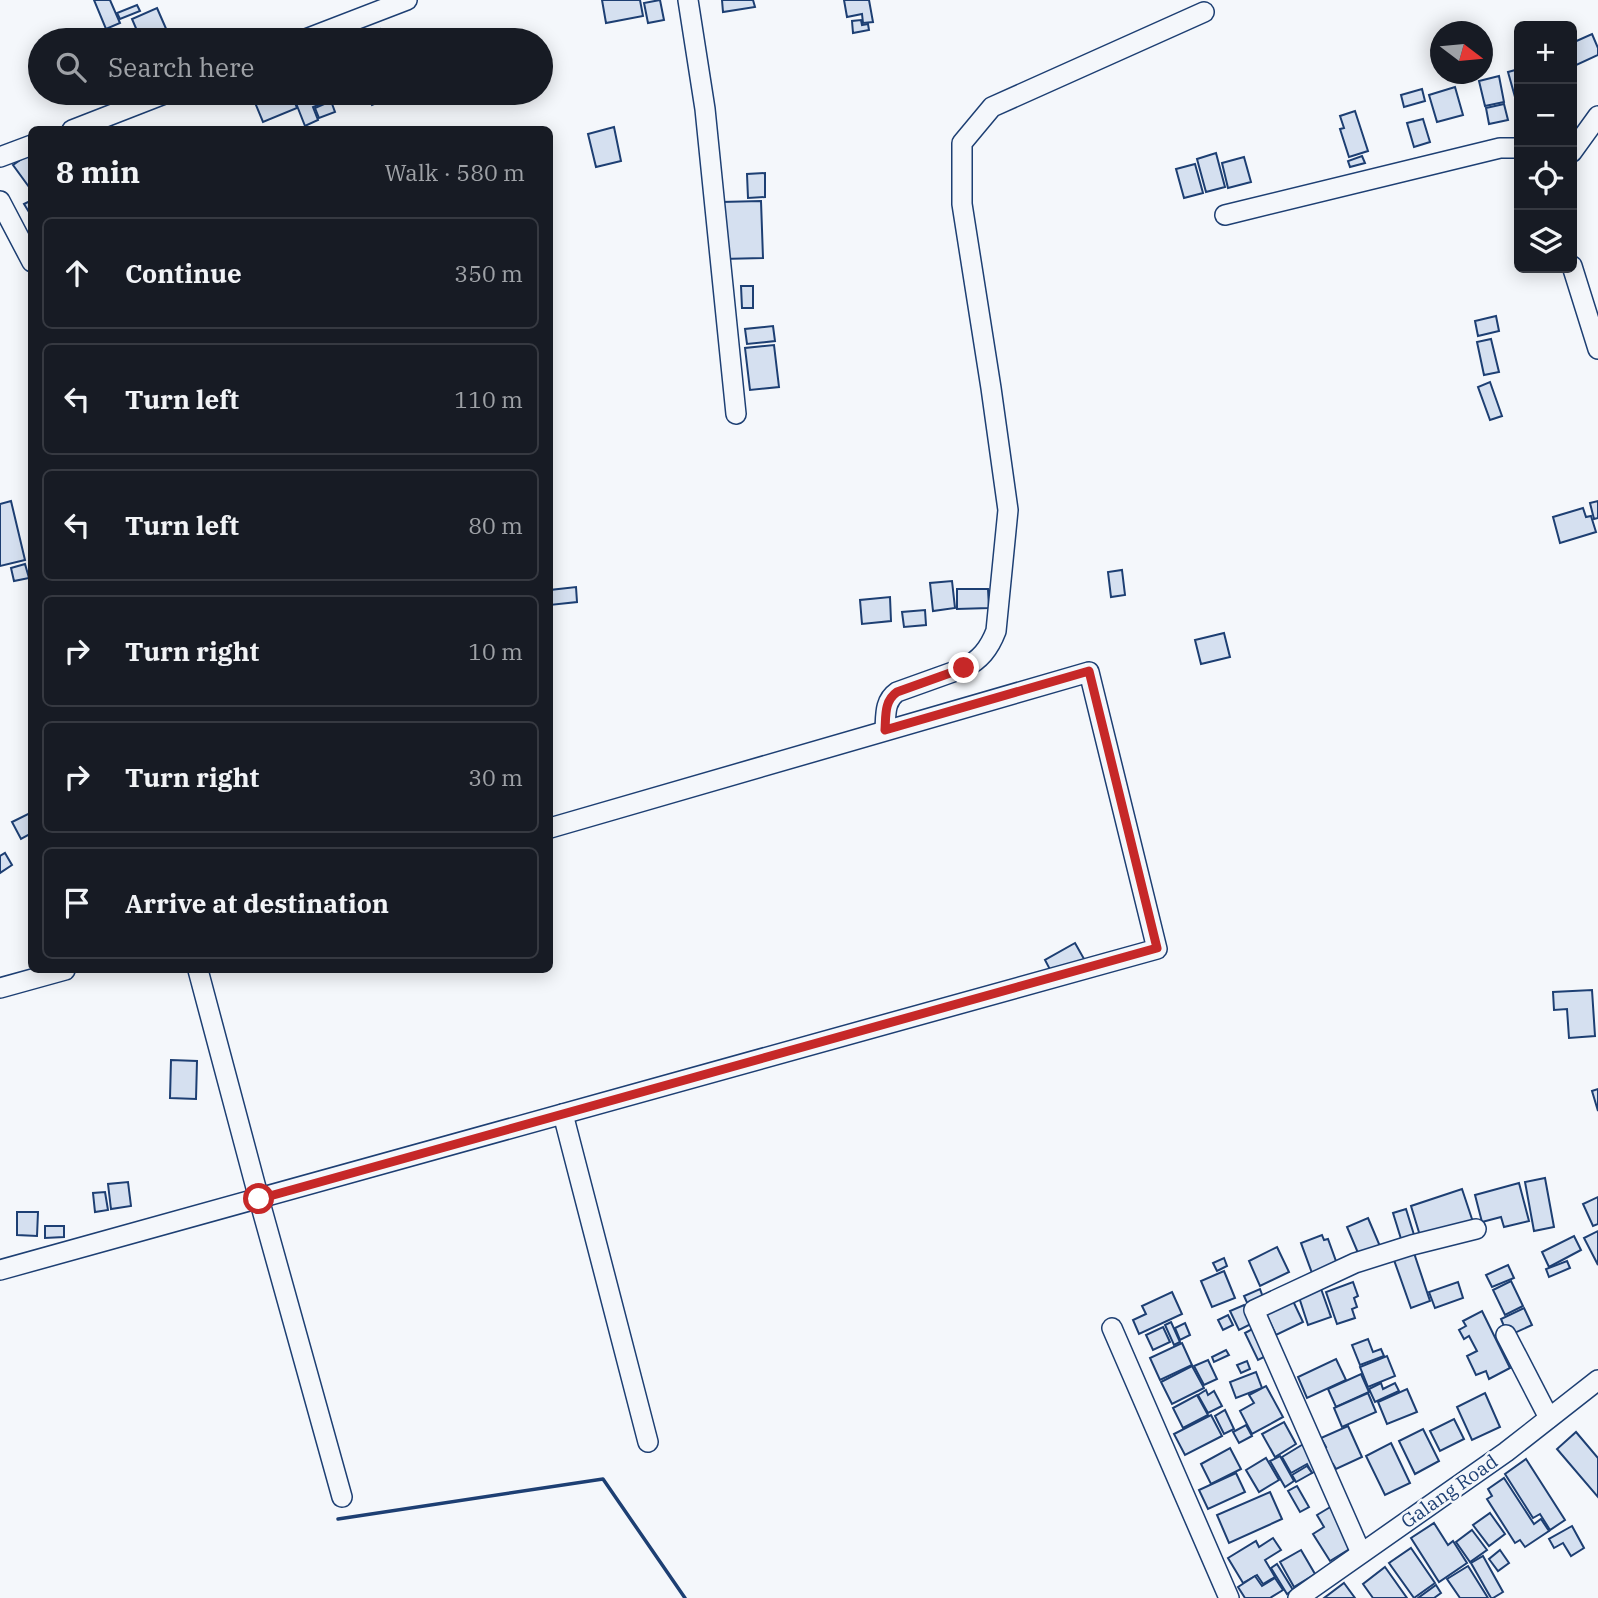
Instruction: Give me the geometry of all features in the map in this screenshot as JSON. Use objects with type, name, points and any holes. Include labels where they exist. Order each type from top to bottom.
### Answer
[{"type":"street","points":[[334,28],[407,0]]},
{"type":"street","points":[[688,0],[705,109],[736,414]]},
{"type":"street","points":[[885,730],[887,705],[891,696],[974,663],[984,655],[996,631],[1008,510],[962,204],[962,143],[992,107],[1204,12]]},
{"type":"street","points":[[82,126],[136,105]]},
{"type":"street","points":[[1576,147],[1598,116]]},
{"type":"street","points":[[0,157],[28,146]]},
{"type":"street","points":[[1225,215],[1500,148],[1514,148]]},
{"type":"street","points":[[0,201],[28,254]]},
{"type":"street","points":[[1574,273],[1598,349]]},
{"type":"street","points":[[0,1270],[1157,948],[1089,671],[553,827]]},
{"type":"street","points":[[0,988],[54,973]]},
{"type":"street","points":[[199,973],[342,1497]]},
{"type":"street","points":[[563,1114],[648,1442]]},
{"type":"street","points":[[1361,1553],[1254,1310],[1355,1263],[1476,1229]]},
{"type":"street","points":[[1112,1328],[1229,1598]]},
{"type":"street","points":[[1506,1335],[1549,1418]]},
{"type":"street","name":"Galang Road","points":[[1298,1598],[1506,1451],[1598,1380]]},
{"type":"building","points":[[94,0],[110,0],[120,23],[106,28]]},
{"type":"building","points":[[602,0],[640,0],[643,16],[606,23]]},
{"type":"building","points":[[660,0],[664,20],[648,23],[644,3]]},
{"type":"building","points":[[722,0],[753,0],[755,7],[723,12]]},
{"type":"building","points":[[844,0],[869,0],[873,22],[863,23],[862,14],[847,17]]},
{"type":"building","points":[[137,5],[140,11],[120,19],[117,13]]},
{"type":"building","points":[[157,8],[166,28],[136,28],[132,19]]},
{"type":"building","points":[[861,20],[862,25],[868,24],[869,30],[853,33],[852,21]]},
{"type":"building","points":[[1592,34],[1598,55],[1577,65],[1577,41]]},
{"type":"building","points":[[1514,70],[1514,93],[1508,72]]},
{"type":"building","points":[[1499,76],[1504,102],[1485,106],[1480,84],[1493,84],[1493,78]]},
{"type":"building","points":[[1455,87],[1463,115],[1437,122],[1429,95]]},
{"type":"building","points":[[1422,89],[1425,101],[1404,107],[1401,95]]},
{"type":"building","points":[[1504,104],[1508,120],[1489,124],[1486,108]]},
{"type":"building","points":[[256,105],[296,105],[297,108],[263,122]]},
{"type":"building","points":[[297,105],[318,105],[313,107],[318,120],[305,126]]},
{"type":"building","points":[[332,105],[335,112],[319,118],[315,108]]},
{"type":"building","points":[[1355,111],[1368,151],[1349,157],[1340,129],[1344,128],[1340,116]]},
{"type":"building","points":[[1423,119],[1430,142],[1414,147],[1407,123]]},
{"type":"building","points":[[614,127],[621,161],[596,167],[588,134]]},
{"type":"building","points":[[1216,153],[1225,187],[1206,192],[1197,159]]},
{"type":"building","points":[[28,155],[28,186],[13,165]]},
{"type":"building","points":[[1362,156],[1365,163],[1350,167],[1348,161]]},
{"type":"building","points":[[1244,157],[1251,182],[1228,188],[1222,163]]},
{"type":"building","points":[[1195,164],[1203,193],[1184,198],[1176,169]]},
{"type":"building","points":[[765,173],[765,197],[748,198],[747,174]]},
{"type":"building","points":[[761,201],[763,258],[722,259],[721,202]]},
{"type":"building","points":[[741,286],[753,286],[753,308],[742,308]]},
{"type":"building","points":[[1496,316],[1499,331],[1478,336],[1475,321]]},
{"type":"building","points":[[773,326],[775,341],[747,344],[745,329]]},
{"type":"building","points":[[1491,339],[1499,372],[1484,375],[1477,342]]},
{"type":"building","points":[[774,345],[779,387],[750,390],[745,348]]},
{"type":"building","points":[[1490,382],[1502,416],[1490,420],[1478,387]]},
{"type":"building","points":[[11,501],[25,560],[0,566],[0,504]]},
{"type":"building","points":[[1598,501],[1598,518],[1594,519],[1590,503]]},
{"type":"building","points":[[1583,508],[1586,517],[1591,516],[1596,532],[1560,543],[1553,517]]},
{"type":"building","points":[[25,564],[28,578],[14,581],[11,568]]},
{"type":"building","points":[[1122,570],[1125,595],[1111,597],[1108,572]]},
{"type":"building","points":[[952,581],[955,608],[933,611],[930,583]]},
{"type":"building","points":[[576,587],[577,602],[553,605],[553,590]]},
{"type":"building","points":[[957,589],[988,589],[989,608],[957,609]]},
{"type":"building","points":[[890,597],[891,621],[862,624],[860,600]]},
{"type":"building","points":[[925,610],[926,625],[904,627],[902,612]]},
{"type":"building","points":[[1224,633],[1230,657],[1201,664],[1195,640]]},
{"type":"building","points":[[28,814],[28,835],[21,839],[12,822]]},
{"type":"building","points":[[5,853],[12,865],[0,873],[0,856]]},
{"type":"building","points":[[1075,943],[1088,966],[1057,983],[1045,960]]},
{"type":"building","points":[[1592,990],[1595,1036],[1569,1038],[1567,1009],[1554,1010],[1553,992]]},
{"type":"building","points":[[171,1060],[197,1061],[196,1099],[170,1098]]},
{"type":"building","points":[[1598,1089],[1598,1111],[1592,1091]]},
{"type":"building","points":[[1545,1178],[1554,1227],[1534,1231],[1525,1182]]},
{"type":"building","points":[[128,1182],[131,1206],[111,1209],[108,1184]]},
{"type":"building","points":[[1519,1183],[1529,1221],[1504,1227],[1501,1217],[1482,1222],[1475,1195]]},
{"type":"building","points":[[1462,1189],[1473,1222],[1421,1239],[1411,1206]]},
{"type":"building","points":[[105,1192],[108,1210],[95,1212],[93,1193]]},
{"type":"building","points":[[1598,1197],[1598,1224],[1593,1226],[1583,1204]]},
{"type":"building","points":[[1406,1209],[1415,1238],[1402,1242],[1393,1213]]},
{"type":"building","points":[[17,1212],[38,1212],[37,1236],[17,1235]]},
{"type":"building","points":[[1368,1218],[1382,1251],[1361,1260],[1347,1227]]},
{"type":"building","points":[[45,1226],[64,1226],[64,1237],[45,1238]]},
{"type":"building","points":[[1598,1231],[1598,1265],[1584,1238]]},
{"type":"building","points":[[1322,1235],[1324,1240],[1328,1239],[1337,1264],[1312,1273],[1301,1243]]},
{"type":"building","points":[[1574,1236],[1581,1250],[1549,1267],[1542,1252]]},
{"type":"building","points":[[1277,1247],[1289,1272],[1260,1286],[1249,1261]]},
{"type":"building","points":[[1414,1253],[1430,1301],[1411,1308],[1394,1260]]},
{"type":"building","points":[[1224,1258],[1227,1266],[1217,1271],[1213,1263]]},
{"type":"building","points":[[1567,1261],[1570,1268],[1549,1277],[1546,1269]]},
{"type":"building","points":[[1508,1265],[1514,1278],[1492,1287],[1486,1275]]},
{"type":"building","points":[[1224,1271],[1235,1298],[1212,1307],[1201,1281]]},
{"type":"building","points":[[1511,1281],[1523,1306],[1505,1315],[1493,1290]]},
{"type":"building","points":[[1353,1282],[1358,1296],[1354,1298],[1357,1307],[1352,1309],[1355,1318],[1337,1324],[1326,1292]]},
{"type":"building","points":[[1458,1282],[1463,1298],[1435,1308],[1429,1292]]},
{"type":"building","points":[[1320,1286],[1331,1317],[1308,1325],[1298,1294]]},
{"type":"building","points":[[1260,1289],[1264,1300],[1249,1307],[1244,1296]]},
{"type":"building","points":[[1172,1292],[1182,1314],[1139,1334],[1133,1320],[1146,1314],[1142,1306]]},
{"type":"building","points":[[1293,1301],[1303,1322],[1276,1335],[1266,1314]]},
{"type":"building","points":[[1244,1305],[1253,1323],[1239,1330],[1230,1311]]},
{"type":"building","points":[[1524,1308],[1532,1325],[1508,1336],[1501,1319]]},
{"type":"building","points":[[1482,1311],[1510,1368],[1489,1379],[1486,1371],[1476,1375],[1467,1356],[1477,1351],[1469,1336],[1464,1339],[1459,1330],[1466,1326],[1463,1321]]},
{"type":"building","points":[[1228,1315],[1233,1325],[1223,1330],[1218,1320]]},
{"type":"building","points":[[1171,1322],[1180,1342],[1174,1345],[1165,1325]]},
{"type":"building","points":[[1185,1323],[1190,1335],[1180,1340],[1175,1328]]},
{"type":"building","points":[[1163,1327],[1170,1342],[1153,1350],[1146,1335]]},
{"type":"building","points":[[1256,1327],[1270,1354],[1258,1360],[1245,1333]]},
{"type":"building","points":[[1368,1339],[1373,1352],[1381,1349],[1384,1356],[1360,1365],[1352,1345]]},
{"type":"building","points":[[1182,1343],[1192,1365],[1160,1380],[1150,1358]]},
{"type":"building","points":[[1226,1350],[1229,1355],[1214,1362],[1212,1357]]},
{"type":"building","points":[[1387,1356],[1395,1376],[1368,1387],[1360,1367]]},
{"type":"building","points":[[1336,1359],[1346,1380],[1307,1398],[1298,1377]]},
{"type":"building","points":[[1208,1360],[1217,1379],[1204,1385],[1194,1366]]},
{"type":"building","points":[[1247,1361],[1250,1369],[1241,1373],[1237,1365]]},
{"type":"building","points":[[1192,1366],[1204,1388],[1172,1404],[1161,1382]]},
{"type":"building","points":[[1256,1372],[1262,1388],[1236,1398],[1230,1382]]},
{"type":"building","points":[[1361,1374],[1369,1392],[1336,1407],[1328,1389]]},
{"type":"building","points":[[1381,1383],[1383,1389],[1395,1383],[1399,1391],[1375,1402],[1369,1389]]},
{"type":"building","points":[[1266,1386],[1283,1417],[1252,1434],[1240,1411],[1254,1403],[1249,1395]]},
{"type":"building","points":[[1407,1389],[1417,1412],[1387,1424],[1378,1402]]},
{"type":"building","points":[[1206,1390],[1208,1395],[1214,1391],[1222,1406],[1208,1413],[1198,1395]]},
{"type":"building","points":[[1368,1393],[1376,1412],[1342,1427],[1334,1408]]},
{"type":"building","points":[[1485,1393],[1500,1427],[1472,1440],[1457,1407]]},
{"type":"building","points":[[1197,1395],[1208,1415],[1183,1428],[1173,1408]]},
{"type":"building","points":[[1225,1410],[1234,1429],[1224,1434],[1215,1416]]},
{"type":"building","points":[[1211,1415],[1222,1436],[1185,1455],[1174,1434]]},
{"type":"building","points":[[1454,1419],[1464,1439],[1440,1451],[1430,1431]]},
{"type":"building","points":[[1284,1422],[1296,1444],[1275,1457],[1262,1434]]},
{"type":"building","points":[[1246,1425],[1252,1436],[1239,1443],[1233,1432]]},
{"type":"building","points":[[1348,1426],[1362,1457],[1336,1469],[1333,1464],[1329,1466],[1322,1449],[1326,1447],[1321,1438]]},
{"type":"building","points":[[1423,1429],[1439,1461],[1415,1474],[1399,1441]]},
{"type":"building","points":[[1576,1432],[1598,1458],[1598,1497],[1557,1449]]},
{"type":"building","points":[[1305,1443],[1321,1468],[1312,1473],[1307,1464],[1291,1473],[1282,1457]]},
{"type":"building","points":[[1391,1443],[1410,1483],[1385,1495],[1366,1456]]},
{"type":"building","points":[[1230,1448],[1241,1469],[1211,1484],[1201,1464]]},
{"type":"building","points":[[1280,1456],[1294,1481],[1285,1487],[1270,1461]]},
{"type":"building","points":[[1266,1458],[1279,1480],[1259,1492],[1246,1470]]},
{"type":"building","points":[[1526,1459],[1565,1520],[1550,1530],[1540,1514],[1533,1518],[1505,1474]]},
{"type":"building","points":[[1307,1466],[1312,1473],[1296,1482],[1292,1475]]},
{"type":"building","points":[[1236,1473],[1245,1492],[1208,1509],[1199,1490]]},
{"type":"building","points":[[1504,1478],[1534,1524],[1541,1519],[1549,1531],[1525,1547],[1520,1540],[1515,1543],[1487,1499],[1492,1496],[1488,1489]]},
{"type":"building","points":[[1297,1486],[1309,1507],[1300,1512],[1288,1491]]},
{"type":"building","points":[[1270,1492],[1282,1519],[1229,1543],[1217,1515]]},
{"type":"building","points":[[1332,1506],[1356,1545],[1330,1561],[1313,1534],[1324,1527],[1317,1515]]},
{"type":"building","points":[[1490,1513],[1505,1534],[1489,1546],[1473,1525]]},
{"type":"building","points":[[1434,1523],[1448,1545],[1453,1541],[1467,1563],[1439,1582],[1411,1538]]},
{"type":"building","points":[[1572,1526],[1584,1548],[1571,1556],[1563,1543],[1554,1548],[1549,1539]]},
{"type":"building","points":[[1472,1530],[1487,1550],[1470,1562],[1456,1542]]},
{"type":"building","points":[[1273,1538],[1281,1550],[1265,1560],[1275,1577],[1263,1584],[1257,1575],[1243,1583],[1228,1558],[1256,1541],[1259,1547]]},
{"type":"building","points":[[1411,1548],[1435,1583],[1414,1598],[1389,1563]]},
{"type":"building","points":[[1301,1550],[1315,1574],[1294,1587],[1280,1562]]},
{"type":"building","points":[[1500,1550],[1509,1563],[1498,1571],[1489,1559]]},
{"type":"building","points":[[1483,1556],[1503,1592],[1493,1598],[1471,1563]]},
{"type":"building","points":[[1277,1564],[1293,1590],[1287,1594],[1271,1568]]},
{"type":"building","points":[[1468,1566],[1488,1598],[1460,1598],[1447,1579]]},
{"type":"building","points":[[1385,1567],[1407,1598],[1373,1598],[1363,1584]]},
{"type":"building","points":[[1255,1576],[1262,1586],[1275,1578],[1283,1590],[1270,1598],[1245,1598],[1238,1587]]},
{"type":"building","points":[[1344,1583],[1355,1598],[1324,1598]]},
{"type":"building","points":[[1436,1585],[1441,1593],[1434,1598],[1418,1598]]},
{"type":"wall","points":[[338,1519],[603,1479],[685,1598]]},
{"type":"route","points":[[259,1199],[1157,948],[1089,671],[885,730],[887,705],[891,696],[964,668]]}]
